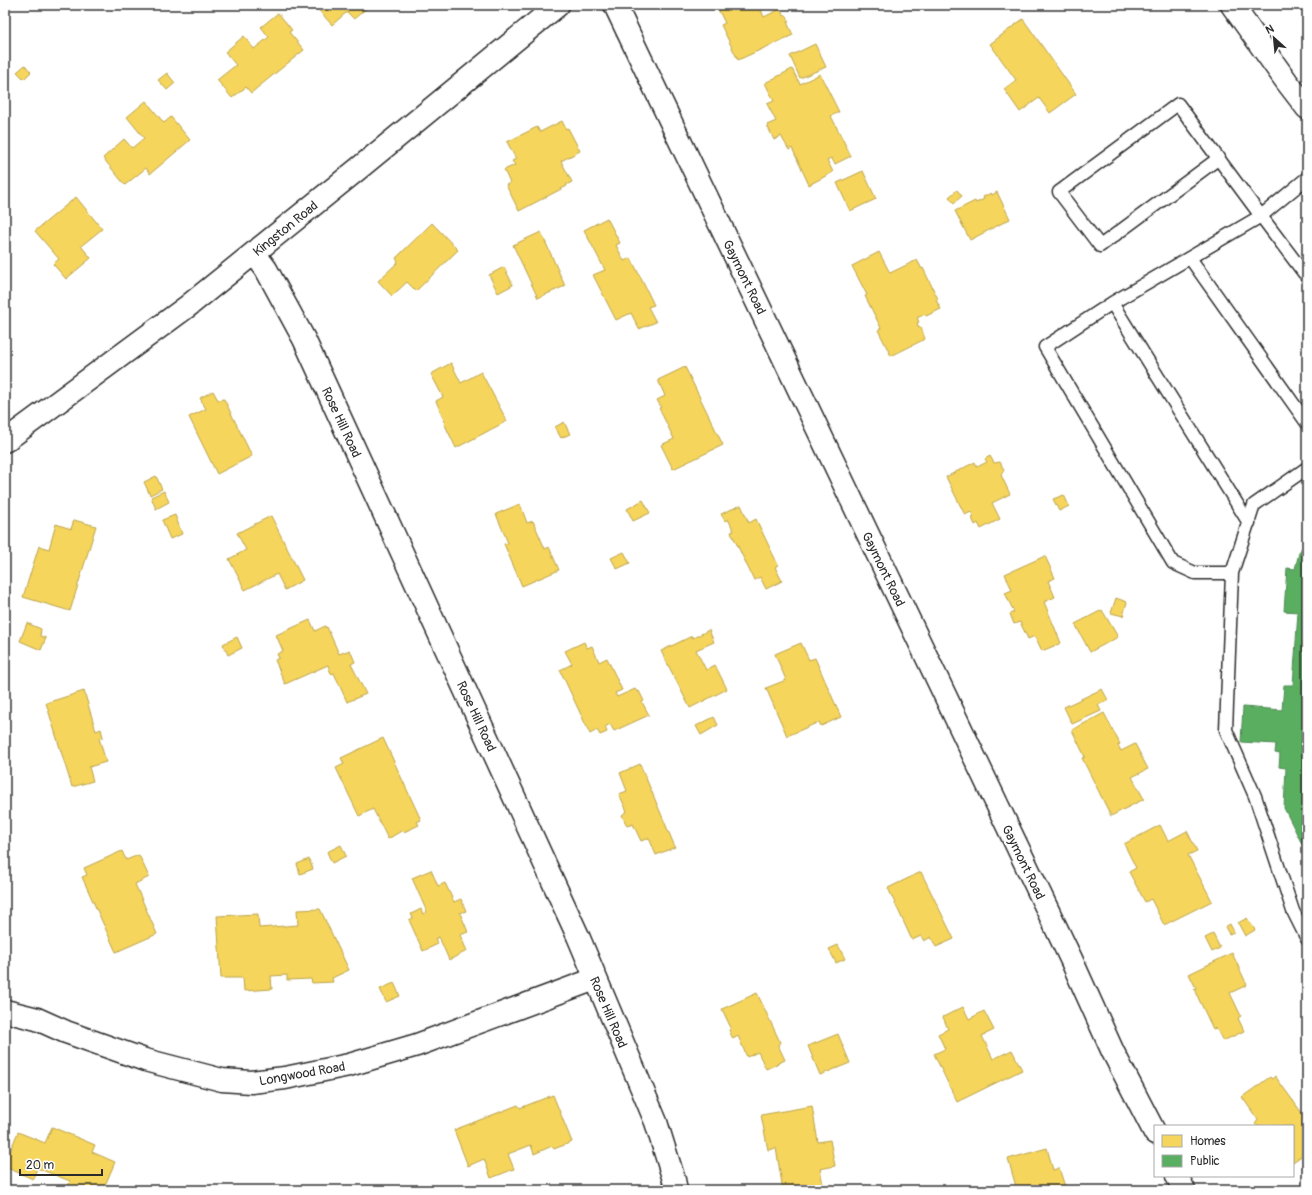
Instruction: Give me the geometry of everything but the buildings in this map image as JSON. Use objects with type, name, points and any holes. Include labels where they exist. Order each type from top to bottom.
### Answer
[{"type":"street","name":"Kingston Road","points":[[5,441],[188,306],[558,5]]},
{"type":"street","name":"Gaymont Road","points":[[615,5],[1071,959],[1113,1052],[1154,1131]]},
{"type":"street","points":[[1232,5],[1307,108]]},
{"type":"street","name":"Rose Hill Road","points":[[254,253],[266,269],[304,339],[578,936],[656,1122],[676,1190]]},
{"type":"street","name":"Longwood Road","points":[[5,1011],[37,1019],[66,1032],[145,1060],[222,1080],[251,1082],[285,1078],[349,1065],[417,1045],[595,979]]},
{"type":"street","points":[[1178,1177],[1184,1190]]},
{"type":"lane","points":[[1219,158],[1100,246],[1059,192],[1178,104],[1219,158],[1307,278]]},
{"type":"lane","points":[[1232,573],[1195,573],[1173,562],[1045,347],[1112,303],[1262,216],[1307,178]]},
{"type":"lane","points":[[1190,258],[1307,423]]},
{"type":"lane","points":[[1112,303],[1249,523]]},
{"type":"lane","points":[[1307,468],[1254,505],[1232,573],[1226,730],[1255,796],[1293,911],[1307,939]]}]
